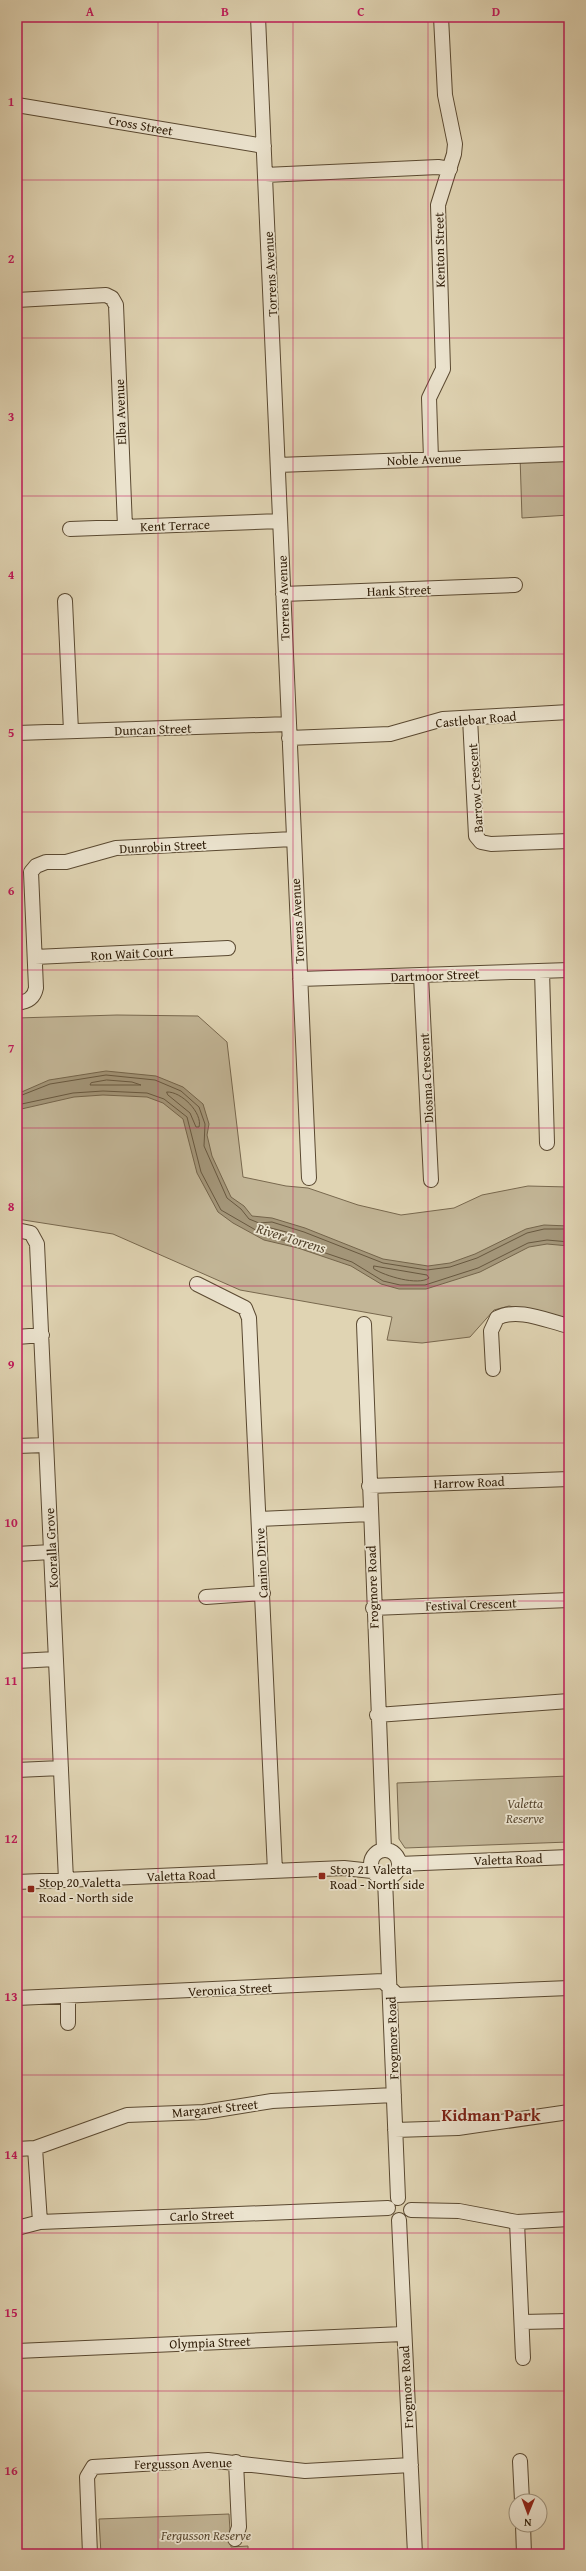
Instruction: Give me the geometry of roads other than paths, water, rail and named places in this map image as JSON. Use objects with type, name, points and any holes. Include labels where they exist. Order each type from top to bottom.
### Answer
[{"type":"street","name":"Torrens Avenue","points":[[258,17],[309,1178]]},
{"type":"street","name":"Kenton Street","points":[[431,459],[429,398],[443,369],[438,205],[450,169],[455,144],[445,95],[441,17]]},
{"type":"street","name":"Cross Street","points":[[17,105],[264,146]]},
{"type":"street","points":[[265,175],[438,166],[450,169]]},
{"type":"street","name":"Elba Avenue","points":[[17,300],[106,295],[112,298],[116,305],[125,527]]},
{"type":"street","name":"Noble Avenue","points":[[278,465],[569,454]]},
{"type":"street","name":"Kent Terrace","points":[[70,529],[280,521]]},
{"type":"street","name":"Hank Street","points":[[283,594],[516,585]]},
{"type":"street","points":[[65,601],[71,731]]},
{"type":"street","name":"Castlebar Road","points":[[289,732],[390,734],[443,718],[470,718],[569,712]]},
{"type":"street","name":"Barrow Crescent","points":[[470,718],[476,836],[481,842],[490,844],[569,841]]},
{"type":"street","name":"Duncan Street","points":[[17,733],[71,731],[289,732]]},
{"type":"street","name":"Dunrobin Street","points":[[35,957],[31,872],[36,866],[46,862],[66,862],[116,848],[293,839]]},
{"type":"street","name":"Ron Wait Court","points":[[35,957],[228,948]]},
{"type":"street","points":[[17,1002],[30,1000],[34,996],[36,988],[35,957]]},
{"type":"street","name":"Dartmoor Street","points":[[300,979],[569,970]]},
{"type":"street","points":[[542,971],[546,1143]]},
{"type":"street","name":"Diosma Crescent","points":[[421,976],[431,1180]]},
{"type":"street","name":"Kooralla Grove","points":[[17,1230],[31,1233],[37,1244],[66,1880]]},
{"type":"street","name":"Canino Drive","points":[[197,1284],[245,1308],[249,1318],[275,1871]]},
{"type":"street","points":[[493,1369],[491,1332],[497,1318],[506,1314],[515,1313],[569,1326]]},
{"type":"street","name":"Frogmore Road","points":[[364,1324],[377,1715],[384,1850]]},
{"type":"street","points":[[17,1337],[42,1335]]},
{"type":"street","points":[[17,1446],[46,1445]]},
{"type":"street","name":"Harrow Road","points":[[369,1486],[569,1479]]},
{"type":"street","points":[[259,1519],[370,1514]]},
{"type":"street","points":[[17,1554],[51,1552]]},
{"type":"street","points":[[206,1597],[263,1593]]},
{"type":"street","name":"Festival Crescent","points":[[373,1608],[569,1600]]},
{"type":"street","points":[[17,1661],[56,1659]]},
{"type":"street","points":[[377,1715],[569,1701]]},
{"type":"street","points":[[17,1770],[61,1768]]},
{"type":"street","points":[[384,1850],[393,1853],[399,1864],[396,1873],[385,1879],[376,1876],[371,1867],[377,1852],[384,1850]]},
{"type":"street","name":"Valetta Road","points":[[399,1864],[569,1857]]},
{"type":"street","name":"Valetta Road","points":[[17,1882],[371,1867]]},
{"type":"street","name":"Frogmore Road","points":[[385,1879],[398,2198]]},
{"type":"street","name":"Veronica Street","points":[[17,1998],[383,1981],[397,1995],[569,1988]]},
{"type":"street","points":[[68,1996],[68,2023]]},
{"type":"street","name":"Margaret Street","points":[[17,2149],[35,2148],[127,2115],[204,2112],[272,2101],[394,2095]]},
{"type":"street","points":[[396,2130],[458,2128],[569,2112]]},
{"type":"street","points":[[35,2148],[40,2222]]},
{"type":"street","points":[[398,2198],[407,2201],[410,2210],[407,2218],[399,2220],[391,2217],[388,2208],[391,2201],[398,2198]]},
{"type":"street","name":"Carlo Street","points":[[17,2228],[40,2222],[388,2208]]},
{"type":"street","points":[[410,2210],[459,2211],[516,2222],[569,2219]]},
{"type":"street","name":"Frogmore Road","points":[[399,2220],[403,2334],[415,2554]]},
{"type":"street","points":[[516,2222],[523,2358]]},
{"type":"street","points":[[522,2322],[569,2321]]},
{"type":"street","name":"Olympia Street","points":[[17,2351],[403,2334]]},
{"type":"street","name":"Fergusson Avenue","points":[[90,2554],[87,2477],[93,2467],[208,2460],[305,2471],[411,2465]]},
{"type":"street","points":[[236,2462],[238,2527],[236,2539]]},
{"type":"street","points":[[520,2462],[522,2493]]},
{"type":"street","points":[[523,2533],[524,2554]]},
{"type":"water","name":"River Torrens","points":[[106,1071],[156,1076],[183,1087],[203,1104],[209,1124],[207,1135],[212,1156],[231,1197],[244,1206],[252,1216],[272,1218],[305,1228],[383,1259],[428,1266],[450,1263],[475,1254],[526,1229],[544,1225],[569,1226],[569,1246],[547,1244],[529,1247],[480,1272],[426,1289],[399,1289],[381,1284],[351,1266],[298,1248],[264,1240],[233,1223],[218,1212],[197,1173],[183,1119],[163,1103],[147,1097],[103,1095],[74,1097],[17,1110],[17,1094],[49,1080]]},
{"type":"place","name":"Stop 21 Valetta Road - North side","points":[[322,1876]]},
{"type":"place","name":"Stop 20 Valetta Road - North side","points":[[31,1889]]},
{"type":"district","name":"Kidman Park","points":[[491,2115]]},
{"type":"park label","name":"Valetta Reserve","points":[[525,1810]]},
{"type":"park label","name":"Fergusson Reserve","points":[[206,2535]]}]
